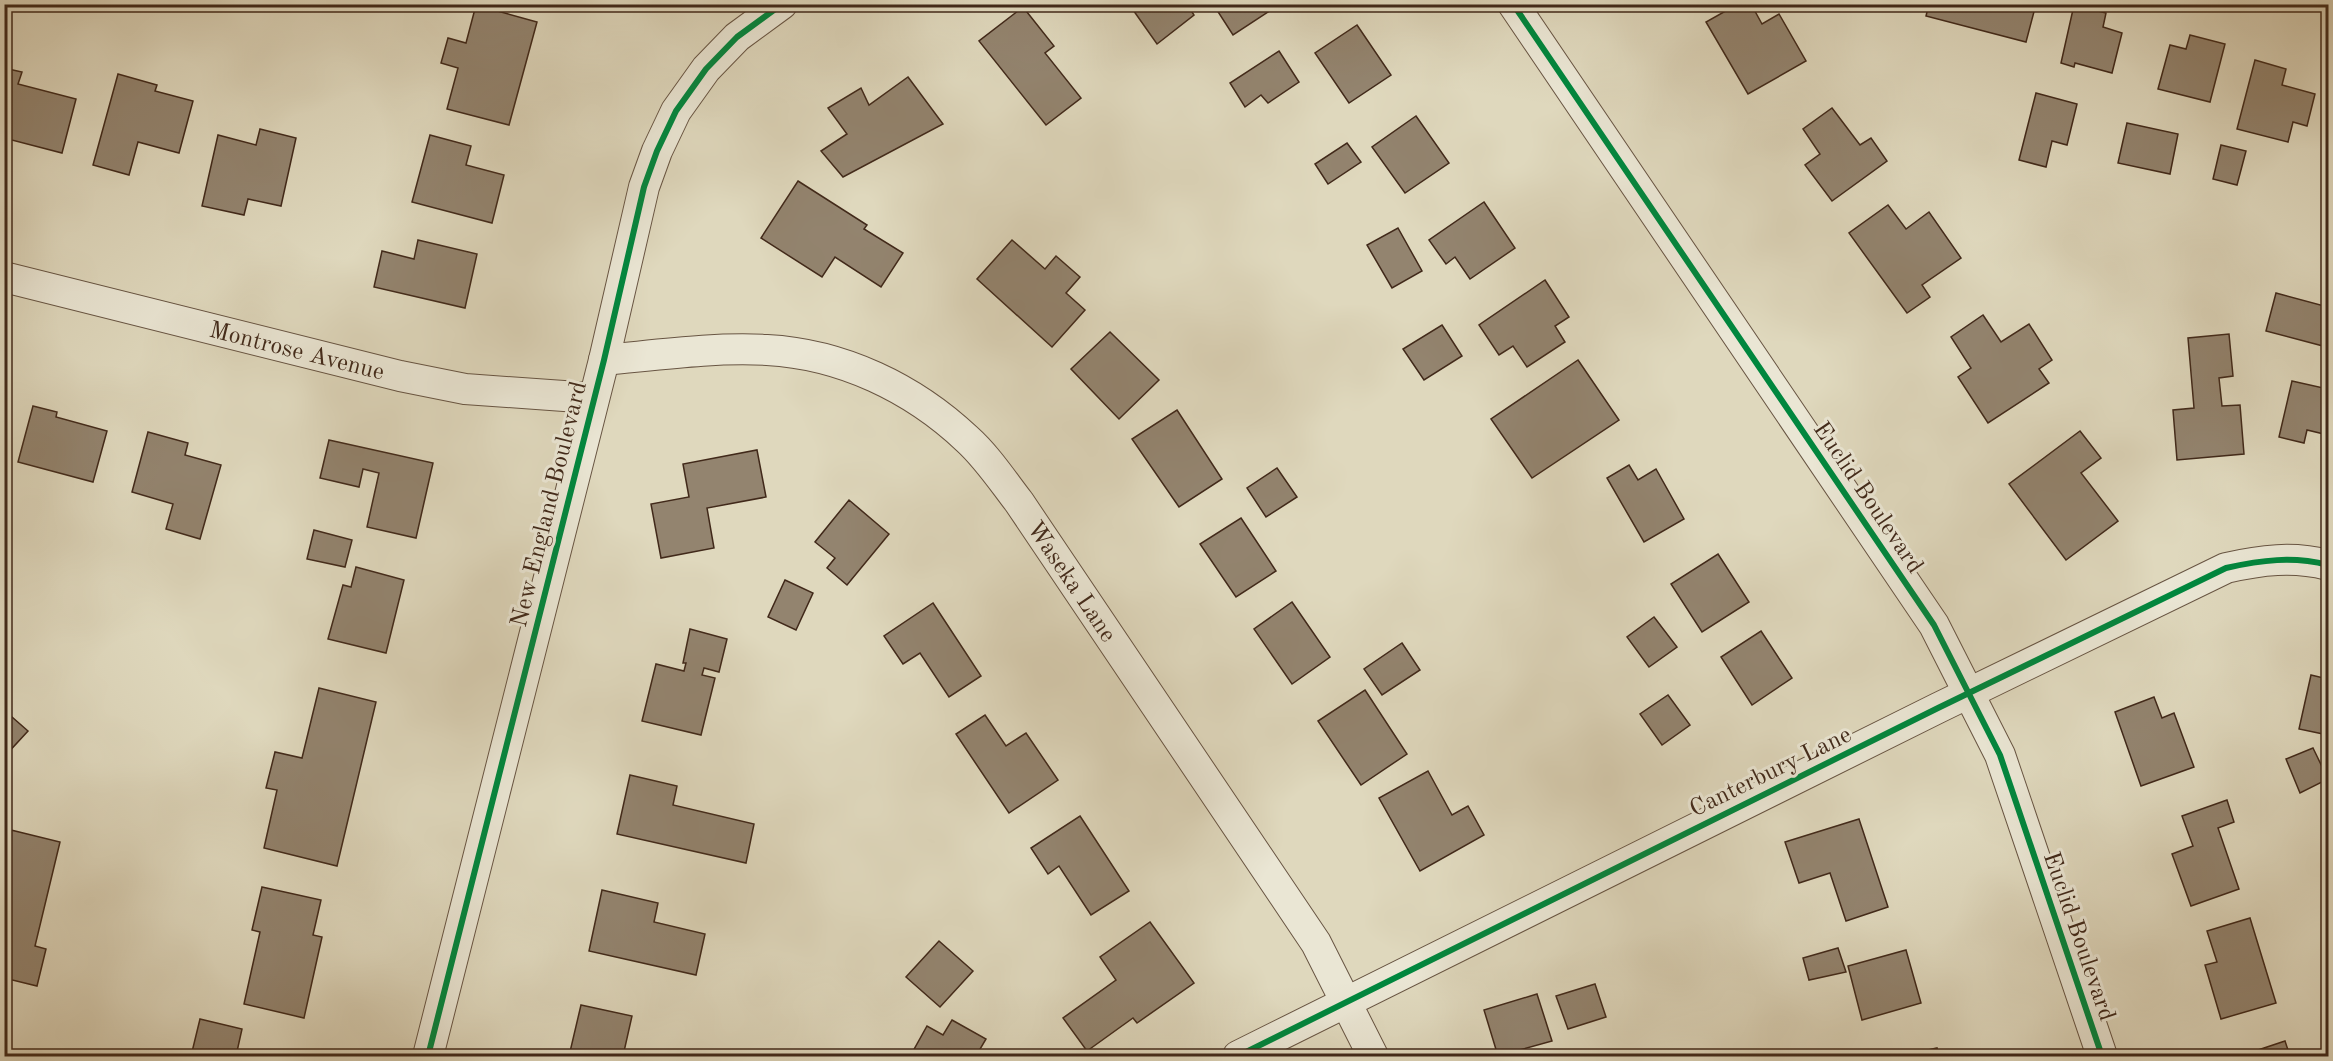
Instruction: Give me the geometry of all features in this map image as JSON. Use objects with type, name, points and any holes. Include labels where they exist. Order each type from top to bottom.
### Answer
[{"type":"street","name":"New England Boulevard","points":[[428,1056],[592,398],[604,360],[645,187],[657,151],[672,121],[705,69],[737,37],[782,4]]},
{"type":"street","name":"Euclid Boulevard","points":[[1513,4],[1934,625],[2000,756],[2102,1056]]},
{"type":"street","name":"Montrose Avenue","points":[[4,277],[411,378],[465,389],[592,398]]},
{"type":"street","name":"Waseka Lane","points":[[604,360],[730,349],[769,350],[808,355],[874,376],[908,394],[947,421],[982,456],[1019,501],[1316,943],[1373,1056]]},
{"type":"street","name":"Canterbury Lane","points":[[1238,1056],[2226,568],[2262,560],[2292,559],[2328,565]]},
{"type":"building","points":[[1134,4],[1187,4],[1194,15],[1157,44],[1131,7]]},
{"type":"building","points":[[1213,4],[1280,4],[1233,35]]},
{"type":"building","points":[[1738,4],[1751,4],[1762,24],[1779,14],[1806,61],[1748,94],[1706,22]]},
{"type":"building","points":[[1929,4],[2036,4],[2026,42],[1926,16]]},
{"type":"building","points":[[476,5],[537,22],[509,125],[447,109],[458,68],[441,63],[448,38],[466,43]]},
{"type":"building","points":[[2074,5],[2106,13],[2103,27],[2122,33],[2112,73],[2075,63],[2074,67],[2061,63]]},
{"type":"building","points":[[1023,7],[1054,46],[1045,53],[1081,98],[1046,125],[979,41]]},
{"type":"building","points":[[1357,25],[1391,75],[1349,103],[1315,53]]},
{"type":"building","points":[[2190,35],[2225,44],[2210,102],[2158,89],[2170,45],[2186,49]]},
{"type":"building","points":[[1279,51],[1299,82],[1268,103],[1261,95],[1245,107],[1230,83]]},
{"type":"building","points":[[2255,60],[2286,69],[2282,85],[2315,94],[2307,126],[2293,122],[2288,142],[2237,129]]},
{"type":"building","points":[[4,68],[22,72],[18,84],[76,99],[62,153],[4,138]]},
{"type":"building","points":[[118,74],[157,85],[155,91],[193,101],[179,153],[138,142],[129,175],[93,165]]},
{"type":"building","points":[[908,77],[943,124],[843,177],[821,151],[847,134],[828,108],[861,88],[869,105]]},
{"type":"building","points":[[2036,93],[2077,104],[2067,145],[2052,141],[2046,167],[2019,160]]},
{"type":"building","points":[[1832,108],[1860,145],[1871,138],[1887,161],[1832,201],[1805,165],[1820,154],[1803,129]]},
{"type":"building","points":[[1416,116],[1449,163],[1405,193],[1372,147]]},
{"type":"building","points":[[2127,123],[2178,134],[2170,174],[2118,163]]},
{"type":"building","points":[[260,129],[296,138],[281,206],[248,199],[244,215],[202,206],[218,135],[256,145]]},
{"type":"building","points":[[430,135],[471,146],[466,165],[504,175],[492,223],[412,202]]},
{"type":"building","points":[[1347,143],[1361,162],[1328,184],[1315,164]]},
{"type":"building","points":[[2221,145],[2246,151],[2237,185],[2213,179]]},
{"type":"building","points":[[798,181],[867,225],[864,229],[903,253],[881,287],[835,257],[822,277],[761,238]]},
{"type":"building","points":[[1484,202],[1515,248],[1470,279],[1455,257],[1446,264],[1429,240]]},
{"type":"building","points":[[1888,205],[1906,229],[1929,212],[1961,258],[1922,285],[1930,297],[1907,313],[1849,233]]},
{"type":"building","points":[[1398,228],[1422,271],[1392,288],[1367,245]]},
{"type":"building","points":[[418,240],[477,254],[465,308],[374,287],[382,251],[414,259]]},
{"type":"building","points":[[1012,240],[1045,269],[1056,256],[1080,277],[1066,293],[1085,310],[1052,347],[977,279]]},
{"type":"building","points":[[1545,280],[1569,317],[1555,326],[1565,342],[1527,367],[1513,346],[1499,355],[1479,325]]},
{"type":"building","points":[[2276,293],[2328,307],[2328,326],[2323,346],[2266,331]]},
{"type":"building","points":[[1983,315],[2001,342],[2029,324],[2052,360],[2039,369],[2049,383],[1988,423],[1958,377],[1971,368],[1951,337]]},
{"type":"building","points":[[1442,325],[1462,356],[1424,380],[1403,349]]},
{"type":"building","points":[[1110,332],[1159,380],[1119,419],[1071,369]]},
{"type":"building","points":[[2229,334],[2233,376],[2219,378],[2222,406],[2240,405],[2244,454],[2177,460],[2173,410],[2194,408],[2188,338]]},
{"type":"building","points":[[1578,360],[1619,420],[1532,478],[1491,419]]},
{"type":"building","points":[[2292,381],[2328,389],[2328,435],[2307,430],[2304,443],[2279,437]]},
{"type":"building","points":[[33,406],[57,412],[56,417],[107,431],[93,482],[18,462]]},
{"type":"building","points":[[1177,410],[1222,479],[1179,507],[1132,439]]},
{"type":"building","points":[[2080,431],[2101,458],[2081,473],[2118,521],[2066,560],[2009,484]]},
{"type":"building","points":[[148,432],[188,443],[185,455],[221,465],[200,539],[166,529],[173,504],[132,492]]},
{"type":"building","points":[[329,440],[433,463],[416,538],[367,527],[379,473],[363,469],[359,487],[320,478]]},
{"type":"building","points":[[757,450],[766,497],[707,508],[714,548],[661,558],[651,504],[689,497],[683,464]]},
{"type":"building","points":[[1629,465],[1638,480],[1656,469],[1684,519],[1644,542],[1607,478]]},
{"type":"building","points":[[1277,468],[1297,497],[1266,517],[1247,488]]},
{"type":"building","points":[[849,500],[889,534],[847,585],[827,568],[835,558],[815,542]]},
{"type":"building","points":[[1241,518],[1276,571],[1236,597],[1200,544]]},
{"type":"building","points":[[314,530],[352,540],[345,567],[307,559]]},
{"type":"building","points":[[1718,554],[1749,602],[1702,632],[1671,584]]},
{"type":"building","points":[[356,567],[404,580],[386,653],[328,639],[343,585],[351,587]]},
{"type":"building","points":[[785,580],[813,593],[796,630],[768,617]]},
{"type":"building","points":[[1292,602],[1330,657],[1292,684],[1254,629]]},
{"type":"building","points":[[933,603],[981,676],[949,697],[920,653],[903,664],[884,636]]},
{"type":"building","points":[[1654,617],[1677,647],[1649,667],[1627,637]]},
{"type":"building","points":[[690,629],[727,639],[719,672],[704,668],[702,675],[715,678],[701,735],[642,721],[656,664],[684,671],[686,663],[683,663]]},
{"type":"building","points":[[1761,631],[1792,678],[1752,705],[1721,657]]},
{"type":"building","points":[[1402,643],[1420,670],[1382,695],[1364,669]]},
{"type":"building","points":[[2311,675],[2328,679],[2328,735],[2299,729]]},
{"type":"building","points":[[319,688],[376,702],[337,866],[264,848],[277,790],[266,788],[275,752],[302,758]]},
{"type":"building","points":[[1365,690],[1407,754],[1361,785],[1318,721]]},
{"type":"building","points":[[1668,695],[1690,725],[1662,745],[1640,714]]},
{"type":"building","points":[[2154,697],[2162,718],[2174,713],[2194,767],[2141,786],[2115,712]]},
{"type":"building","points":[[4,710],[28,731],[4,757]]},
{"type":"building","points":[[985,715],[1006,746],[1026,733],[1058,780],[1009,813],[956,734]]},
{"type":"building","points":[[2313,748],[2328,779],[2300,793],[2286,759]]},
{"type":"building","points":[[1428,771],[1452,815],[1468,806],[1484,835],[1420,871],[1379,798]]},
{"type":"building","points":[[630,775],[677,786],[673,805],[754,824],[746,863],[617,834]]},
{"type":"building","points":[[2227,800],[2234,822],[2218,828],[2239,889],[2191,906],[2172,854],[2193,846],[2182,816]]},
{"type":"building","points":[[1080,816],[1129,891],[1091,915],[1059,866],[1048,874],[1031,848]]},
{"type":"building","points":[[1859,819],[1888,907],[1846,921],[1830,873],[1799,883],[1785,842]]},
{"type":"building","points":[[11,830],[60,842],[35,946],[46,949],[37,986],[4,978],[4,856]]},
{"type":"building","points":[[262,887],[321,900],[313,935],[322,937],[304,1018],[244,1004],[260,932],[252,930]]},
{"type":"building","points":[[602,890],[658,903],[654,922],[705,934],[696,975],[589,951]]},
{"type":"building","points":[[2250,918],[2276,1003],[2221,1019],[2205,965],[2217,962],[2207,931]]},
{"type":"building","points":[[1150,922],[1194,983],[1137,1023],[1133,1018],[1087,1051],[1063,1018],[1116,980],[1100,957]]},
{"type":"building","points":[[939,941],[973,971],[940,1007],[906,977]]},
{"type":"building","points":[[1838,948],[1846,972],[1809,980],[1803,958]]},
{"type":"building","points":[[1906,950],[1921,1003],[1862,1020],[1848,966]]},
{"type":"building","points":[[1595,984],[1606,1017],[1568,1029],[1556,996]]},
{"type":"building","points":[[1537,994],[1552,1041],[1498,1056],[1484,1010]]},
{"type":"building","points":[[581,1005],[632,1016],[623,1056],[569,1056]]},
{"type":"building","points":[[200,1019],[242,1029],[236,1056],[191,1056]]},
{"type":"building","points":[[952,1020],[986,1039],[976,1056],[919,1056],[912,1053],[927,1026],[943,1035]]},
{"type":"building","points":[[2285,1041],[2290,1056],[2240,1056]]},
{"type":"building","points":[[1937,1048],[1939,1056],[1902,1056]]},
{"type":"building","points":[[2328,1051],[2328,1056],[2312,1056]]},
{"type":"cycle path","points":[[428,1056],[604,360],[644,187],[657,151],[676,111],[706,69],[737,37],[782,4]]},
{"type":"cycle path","points":[[1513,4],[1934,625],[2000,755],[2102,1056]]},
{"type":"cycle path","points":[[1238,1056],[1938,708],[2226,568],[2277,560],[2328,565]]}]
